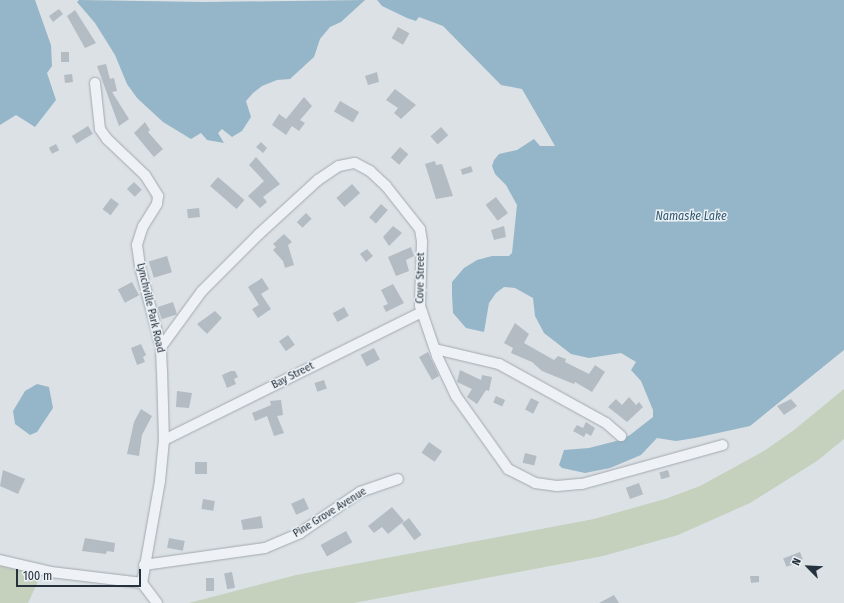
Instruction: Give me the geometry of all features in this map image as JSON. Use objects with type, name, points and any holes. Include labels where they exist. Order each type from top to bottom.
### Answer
[{"type":"street","name":"Lynchville Park Road","points":[[95,83],[100,129],[107,139],[145,175],[158,196],[156,207],[140,234],[137,251],[161,347],[164,440],[160,481],[144,564],[142,583]]},
{"type":"street","name":"Cove Street","points":[[161,347],[202,292],[259,234],[318,180],[339,166],[350,163],[360,165],[378,178],[420,229],[422,242],[419,299],[435,349],[450,384],[470,417],[508,469],[526,480],[557,486],[595,482],[723,445]]},
{"type":"street","name":"Bay Street","points":[[164,440],[422,312]]},
{"type":"street","points":[[435,349],[498,364],[606,423],[621,436]]},
{"type":"street","name":"Pine Grove Avenue","points":[[144,564],[265,548],[300,533],[360,492],[398,479]]},
{"type":"street","points":[[0,560],[51,572],[142,583],[157,603]]},
{"type":"green space","points":[[844,389],[844,439],[817,461],[750,503],[678,535],[603,556],[354,603],[189,603],[296,575],[594,519],[665,499],[700,486],[764,451],[794,430]]},
{"type":"green space","points":[[0,566],[41,575],[28,603],[0,603]]},
{"type":"water","points":[[0,0],[35,0],[51,45],[52,66],[47,73],[56,100],[35,127],[16,115],[0,125]]},
{"type":"water","points":[[79,0],[204,2],[365,0],[341,22],[330,27],[320,39],[314,57],[290,79],[277,80],[262,86],[253,93],[246,101],[251,117],[242,131],[232,137],[222,129],[218,133],[224,143],[207,140],[201,133],[191,139],[163,122],[137,98],[127,84],[115,55],[95,23],[77,2]]},
{"type":"water","name":"Namaske Lake","points":[[377,0],[844,0],[844,350],[750,426],[676,441],[657,438],[641,455],[610,468],[585,473],[562,468],[559,465],[564,450],[589,448],[620,440],[630,435],[653,417],[653,410],[641,381],[631,370],[636,362],[621,353],[589,358],[571,354],[544,333],[535,316],[533,298],[515,288],[504,287],[496,293],[489,303],[484,332],[466,328],[453,313],[452,295],[452,282],[464,268],[477,260],[492,256],[509,256],[512,253],[517,205],[506,185],[495,174],[492,166],[494,160],[499,154],[517,150],[534,139],[540,146],[555,146],[522,89],[501,85],[443,26],[419,17],[416,21],[407,18],[382,6]]},
{"type":"water","points":[[37,384],[49,387],[53,408],[37,432],[30,435],[15,424],[13,411],[25,391]]},
{"type":"building","points":[[59,9],[63,14],[53,22],[49,16]]},
{"type":"building","points":[[75,10],[96,43],[85,48],[67,16]]},
{"type":"building","points":[[398,27],[409,33],[403,45],[392,38]]},
{"type":"building","points":[[61,52],[69,52],[69,62],[61,62]]},
{"type":"building","points":[[106,64],[110,79],[114,78],[117,91],[112,92],[129,119],[119,126],[97,66]]},
{"type":"building","points":[[377,72],[379,82],[368,85],[365,76]]},
{"type":"building","points":[[72,74],[73,82],[65,83],[64,75]]},
{"type":"building","points":[[395,89],[416,105],[401,119],[394,113],[398,108],[386,100]]},
{"type":"building","points":[[304,97],[312,106],[300,120],[305,123],[299,131],[292,126],[286,135],[272,125],[279,114],[286,119]]},
{"type":"building","points":[[340,101],[359,112],[353,122],[334,111]]},
{"type":"building","points":[[145,122],[150,130],[148,132],[163,149],[154,157],[134,133]]},
{"type":"building","points":[[88,126],[93,134],[77,144],[72,136]]},
{"type":"building","points":[[441,127],[448,135],[438,144],[430,136]]},
{"type":"building","points":[[261,142],[267,148],[263,153],[256,147]]},
{"type":"building","points":[[56,144],[59,150],[52,154],[49,148]]},
{"type":"building","points":[[400,147],[408,154],[399,165],[391,158]]},
{"type":"building","points":[[256,157],[280,184],[263,197],[267,202],[260,208],[248,196],[264,181],[249,165]]},
{"type":"building","points":[[435,161],[436,165],[442,164],[453,196],[436,199],[425,164]]},
{"type":"building","points":[[471,166],[473,172],[462,175],[461,169]]},
{"type":"building","points":[[218,177],[244,200],[237,209],[210,186]]},
{"type":"building","points":[[134,182],[142,190],[135,197],[127,189]]},
{"type":"building","points":[[352,184],[360,193],[344,207],[336,198]]},
{"type":"building","points":[[496,197],[508,213],[498,221],[486,205]]},
{"type":"building","points":[[111,198],[119,204],[111,215],[103,209]]},
{"type":"building","points":[[381,204],[388,210],[376,223],[369,218]]},
{"type":"building","points":[[199,208],[200,217],[188,218],[187,209]]},
{"type":"building","points":[[306,213],[312,219],[302,228],[297,222]]},
{"type":"building","points":[[393,226],[402,233],[389,246],[383,237]]},
{"type":"building","points":[[504,226],[506,237],[494,240],[491,230]]},
{"type":"building","points":[[284,234],[292,242],[288,245],[294,265],[285,268],[283,261],[273,250],[276,247],[273,244]]},
{"type":"building","points":[[411,247],[414,256],[406,260],[409,271],[396,276],[388,257]]},
{"type":"building","points":[[367,249],[373,256],[366,262],[360,254]]},
{"type":"building","points":[[167,256],[172,272],[154,278],[149,262]]},
{"type":"building","points":[[262,278],[269,289],[261,294],[271,309],[258,318],[252,309],[259,305],[248,287]]},
{"type":"building","points":[[132,282],[139,295],[125,303],[118,290]]},
{"type":"building","points":[[393,284],[404,303],[386,312],[383,306],[388,304],[381,290]]},
{"type":"building","points":[[173,302],[177,314],[162,319],[158,307]]},
{"type":"building","points":[[344,307],[349,316],[337,322],[333,313]]},
{"type":"building","points":[[215,311],[222,318],[207,334],[197,324]]},
{"type":"building","points":[[515,323],[529,334],[524,343],[554,360],[558,356],[566,359],[565,362],[589,374],[595,365],[605,372],[592,392],[575,382],[574,384],[542,371],[532,362],[511,353],[513,348],[504,343]]},
{"type":"building","points":[[288,335],[295,345],[286,351],[279,341]]},
{"type":"building","points":[[141,344],[146,355],[143,357],[145,362],[137,365],[131,348]]},
{"type":"building","points":[[374,348],[380,360],[367,366],[361,355]]},
{"type":"building","points":[[428,352],[439,376],[432,380],[419,357]]},
{"type":"building","points":[[460,370],[481,380],[482,375],[492,377],[489,391],[486,390],[477,404],[467,397],[472,389],[457,382]]},
{"type":"building","points":[[235,371],[238,377],[234,379],[236,384],[227,388],[222,375]]},
{"type":"building","points":[[324,380],[327,389],[317,392],[314,383]]},
{"type":"building","points":[[177,391],[192,393],[189,408],[176,407]]},
{"type":"building","points":[[496,396],[505,400],[502,406],[493,402]]},
{"type":"building","points":[[629,397],[636,405],[639,402],[643,407],[627,422],[608,407],[616,399],[622,405]]},
{"type":"building","points":[[531,398],[539,402],[533,414],[525,410]]},
{"type":"building","points":[[791,399],[797,406],[784,415],[777,406]]},
{"type":"building","points":[[281,400],[283,415],[277,416],[284,433],[274,436],[267,416],[255,421],[252,413],[271,405],[270,401]]},
{"type":"building","points":[[141,409],[152,416],[142,435],[139,456],[127,454],[134,422]]},
{"type":"building","points":[[586,422],[595,428],[591,436],[586,433],[584,437],[573,431],[577,425],[583,428]]},
{"type":"building","points":[[429,442],[442,451],[435,462],[422,453]]},
{"type":"building","points":[[525,453],[537,456],[534,466],[523,463]]},
{"type":"building","points":[[195,462],[207,462],[207,474],[195,474]]},
{"type":"building","points":[[3,470],[25,479],[18,494],[0,486]]},
{"type":"building","points":[[668,470],[670,477],[661,479],[659,472]]},
{"type":"building","points":[[639,483],[643,494],[630,499],[626,488]]},
{"type":"building","points":[[304,498],[309,509],[296,515],[291,504]]},
{"type":"building","points":[[203,499],[215,501],[213,511],[201,509]]},
{"type":"building","points":[[392,507],[404,521],[388,534],[382,527],[374,533],[368,526]]},
{"type":"building","points":[[261,516],[263,528],[243,530],[241,520]]},
{"type":"building","points":[[409,518],[422,535],[414,540],[402,523]]},
{"type":"building","points":[[346,531],[352,542],[327,556],[321,545]]},
{"type":"building","points":[[85,538],[115,543],[114,552],[107,551],[106,554],[82,551]]},
{"type":"building","points":[[169,538],[185,541],[183,551],[167,548]]},
{"type":"building","points":[[800,552],[803,560],[786,567],[783,558]]},
{"type":"building","points":[[232,572],[235,588],[227,589],[224,574]]},
{"type":"building","points":[[750,576],[759,576],[759,582],[751,583]]},
{"type":"building","points":[[206,578],[214,578],[214,591],[206,591]]},
{"type":"building","points":[[614,595],[619,603],[599,603]]}]
